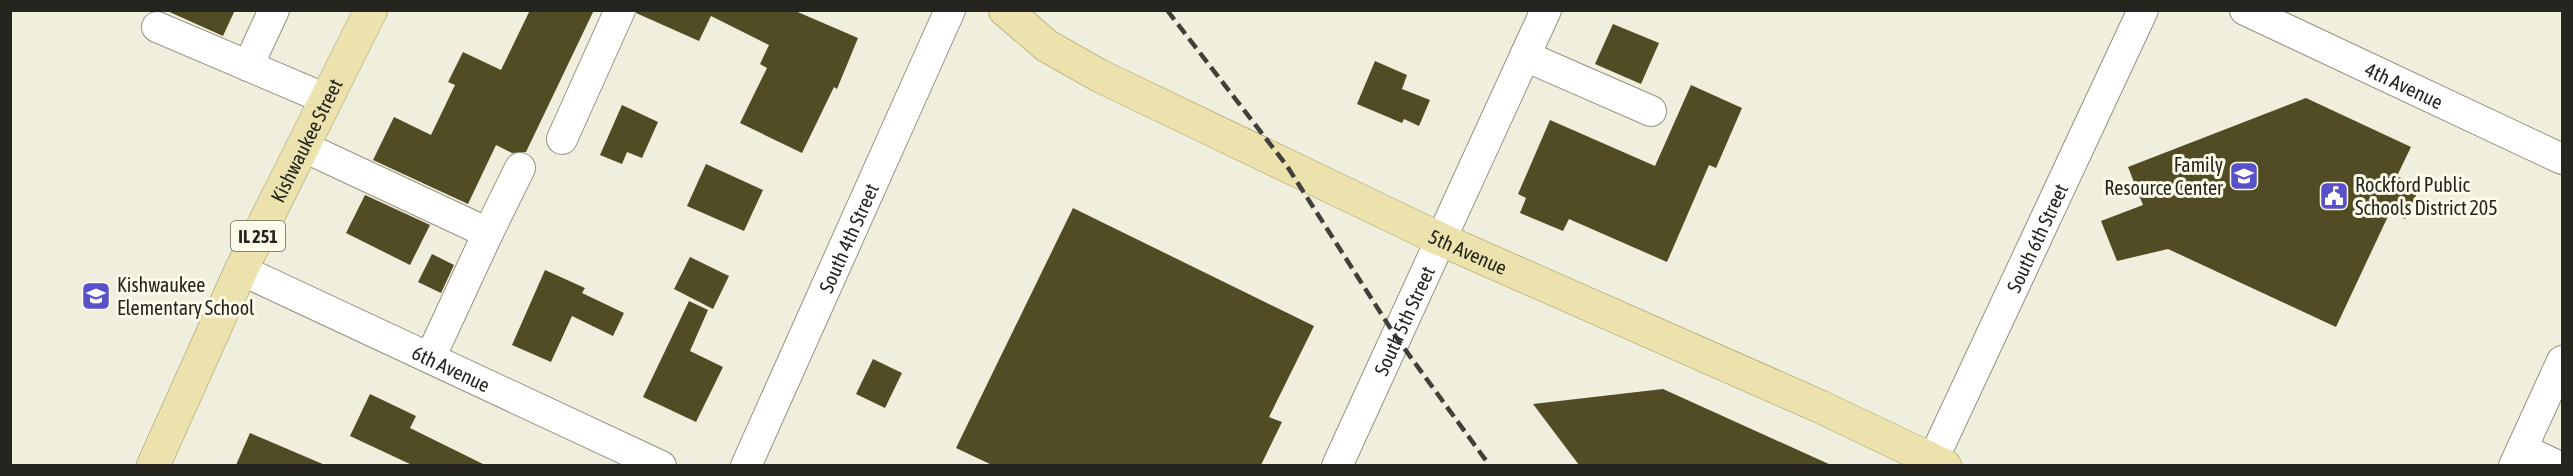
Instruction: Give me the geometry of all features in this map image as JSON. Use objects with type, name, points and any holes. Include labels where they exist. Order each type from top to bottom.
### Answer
[{"type":"main road","name":"Kishwaukee Street","points":[[153,465],[241,270],[371,10]]},
{"type":"main road","name":"5th Avenue","points":[[1005,10],[1047,46],[1100,76],[1440,239],[1821,407],[1936,463]]},
{"type":"street","points":[[248,66],[274,10]]},
{"type":"street","points":[[562,140],[620,10]]},
{"type":"street","name":"South 4th Street","points":[[746,465],[950,10]]},
{"type":"street","name":"South 5th Street","points":[[1337,465],[1546,10]]},
{"type":"street","name":"South 6th Street","points":[[1936,463],[2143,10]]},
{"type":"street","name":"4th Avenue","points":[[2245,10],[2562,159]]},
{"type":"street","points":[[157,27],[326,99]]},
{"type":"street","points":[[1525,56],[1651,111]]},
{"type":"street","points":[[302,146],[488,233]]},
{"type":"street","points":[[430,358],[520,168]]},
{"type":"street","name":"6th Avenue","points":[[241,270],[662,465]]},
{"type":"street","points":[[2558,465],[2518,457],[2562,361]]},
{"type":"building","points":[[165,10],[235,10],[223,36]]},
{"type":"building","points":[[530,10],[594,10],[526,152],[512,153],[496,145],[468,204],[373,160],[394,117],[431,135],[455,85],[448,82],[463,52],[501,70]]},
{"type":"building","points":[[637,10],[793,10],[858,38],[837,89],[834,87],[802,153],[740,123],[767,68],[760,64],[769,45],[711,16],[699,41],[636,13]]},
{"type":"building","points":[[1613,24],[1659,43],[1641,84],[1595,64]]},
{"type":"building","points":[[1375,61],[1407,75],[1402,89],[1430,100],[1419,126],[1404,119],[1402,123],[1357,104]]},
{"type":"building","points":[[1691,85],[1742,108],[1716,168],[1709,165],[1667,262],[1569,219],[1563,231],[1520,213],[1526,198],[1518,194],[1550,120],[1655,166]]},
{"type":"building","points":[[2306,98],[2411,147],[2397,176],[2420,187],[2405,219],[2390,212],[2336,327],[2168,249],[2117,261],[2101,221],[2143,205],[2128,167]]},
{"type":"building","points":[[622,105],[658,122],[642,158],[627,152],[622,164],[600,155]]},
{"type":"building","points":[[706,164],[763,190],[744,231],[687,206]]},
{"type":"building","points":[[365,195],[430,225],[410,265],[346,233]]},
{"type":"building","points":[[1073,208],[1314,326],[1269,417],[1282,422],[1261,465],[992,465],[956,448]]},
{"type":"building","points":[[432,254],[454,265],[441,293],[418,282]]},
{"type":"building","points":[[690,257],[729,276],[713,309],[674,289]]},
{"type":"building","points":[[545,270],[585,288],[582,293],[624,313],[613,336],[572,316],[551,362],[512,345]]},
{"type":"building","points":[[689,301],[708,310],[690,351],[723,367],[696,422],[643,397]]},
{"type":"building","points":[[873,359],[902,373],[885,408],[856,394]]},
{"type":"building","points":[[1663,389],[1831,465],[1579,465],[1533,404]]},
{"type":"building","points":[[370,394],[416,416],[410,428],[485,465],[412,465],[350,436]]},
{"type":"building","points":[[250,433],[325,465],[236,465]]},
{"type":"railway","points":[[1167,10],[1287,166],[1396,337],[1490,466]]},
{"type":"place","name":"Family Resource Center","points":[[2244,176]]},
{"type":"place","name":"Rockford Public Schools District 205","points":[[2334,196]]},
{"type":"place","name":"Kishwaukee Elementary School","points":[[96,296]]}]
